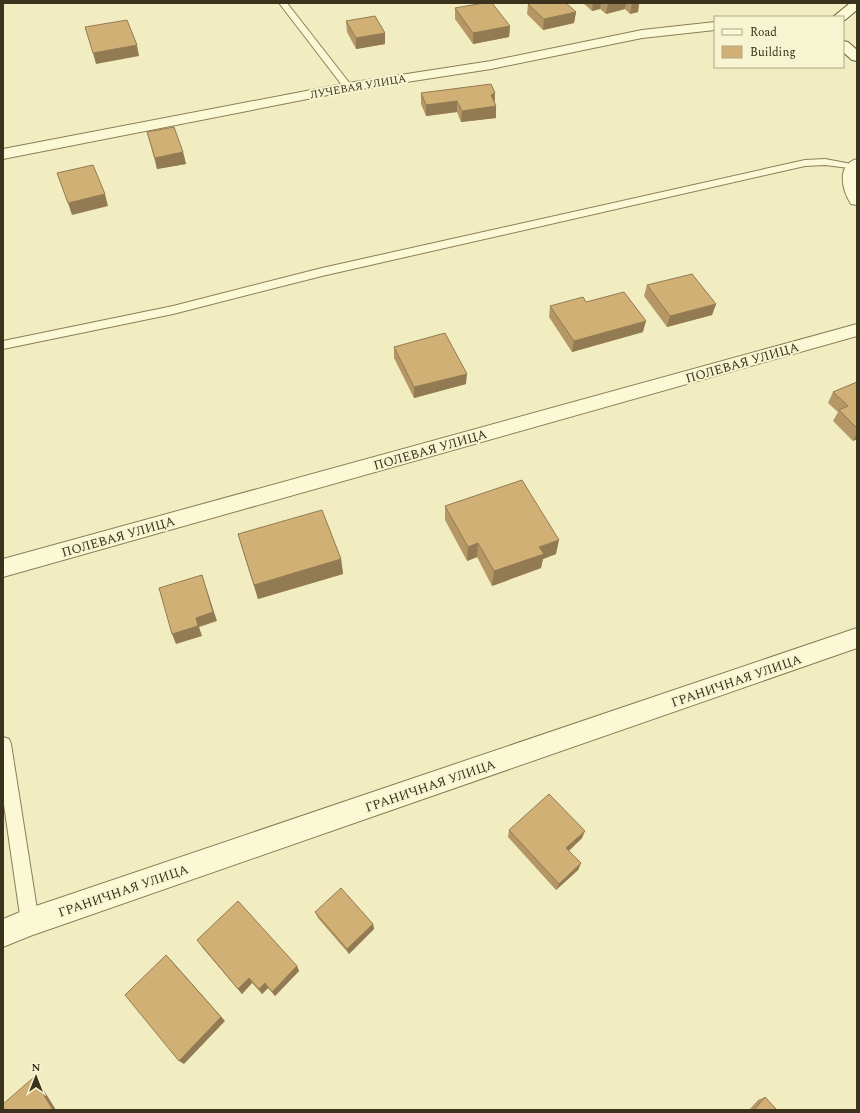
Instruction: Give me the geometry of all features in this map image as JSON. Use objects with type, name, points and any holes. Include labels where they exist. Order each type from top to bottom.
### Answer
[{"type":"street","points":[[842,16],[857,4]]},
{"type":"street","name":"ЛУЧЕВАЯ УЛИЦА","points":[[3,154],[348,87],[491,64],[642,34],[714,26]]},
{"type":"street","points":[[844,46],[857,57]]},
{"type":"street","points":[[856,165],[850,175],[851,185],[857,200]]},
{"type":"street","name":"ПОЛЕВАЯ УЛИЦА","points":[[3,568],[857,330]]},
{"type":"street","name":"ГРАНИЧНАЯ УЛИЦА","points":[[3,933],[30,922],[857,638]]},
{"type":"lane","points":[[283,3],[348,87]]},
{"type":"lane","points":[[3,345],[173,310],[322,272],[805,163],[825,162],[856,165]]},
{"type":"lane","points":[[3,744],[30,922]]},
{"type":"building","points":[[492,3],[510,26],[473,33],[455,8]]},
{"type":"building","points":[[566,3],[576,12],[544,19],[528,4]]},
{"type":"building","points":[[375,16],[385,33],[356,38],[346,21]]},
{"type":"building","points":[[127,20],[137,45],[93,53],[85,27]]},
{"type":"building","points":[[491,84],[495,93],[491,95],[496,106],[462,111],[457,101],[426,105],[421,93]]},
{"type":"building","points":[[174,127],[183,152],[155,158],[147,132]]},
{"type":"building","points":[[93,165],[105,194],[68,203],[57,173]]},
{"type":"building","points":[[692,274],[716,304],[670,316],[647,285]]},
{"type":"building","points":[[624,292],[646,321],[574,341],[550,306],[583,297],[586,302]]},
{"type":"building","points":[[445,333],[467,374],[414,387],[394,347]]},
{"type":"building","points":[[857,382],[857,428],[839,410],[848,406],[833,392]]},
{"type":"building","points":[[522,480],[559,540],[539,547],[544,554],[494,571],[478,543],[468,547],[445,506]]},
{"type":"building","points":[[322,510],[341,559],[254,585],[238,534]]},
{"type":"building","points":[[202,575],[213,612],[196,618],[198,626],[172,634],[159,588]]},
{"type":"building","points":[[549,794],[585,831],[566,848],[581,863],[559,884],[509,830]]},
{"type":"building","points":[[341,888],[373,924],[347,949],[315,912]]},
{"type":"building","points":[[238,901],[297,966],[272,992],[265,983],[259,989],[249,978],[238,989],[197,940]]},
{"type":"building","points":[[166,955],[221,1017],[179,1061],[125,995]]},
{"type":"building","points":[[33,1078],[53,1110],[5,1110],[3,1104]]},
{"type":"building","points":[[765,1097],[777,1110],[754,1110]]}]
